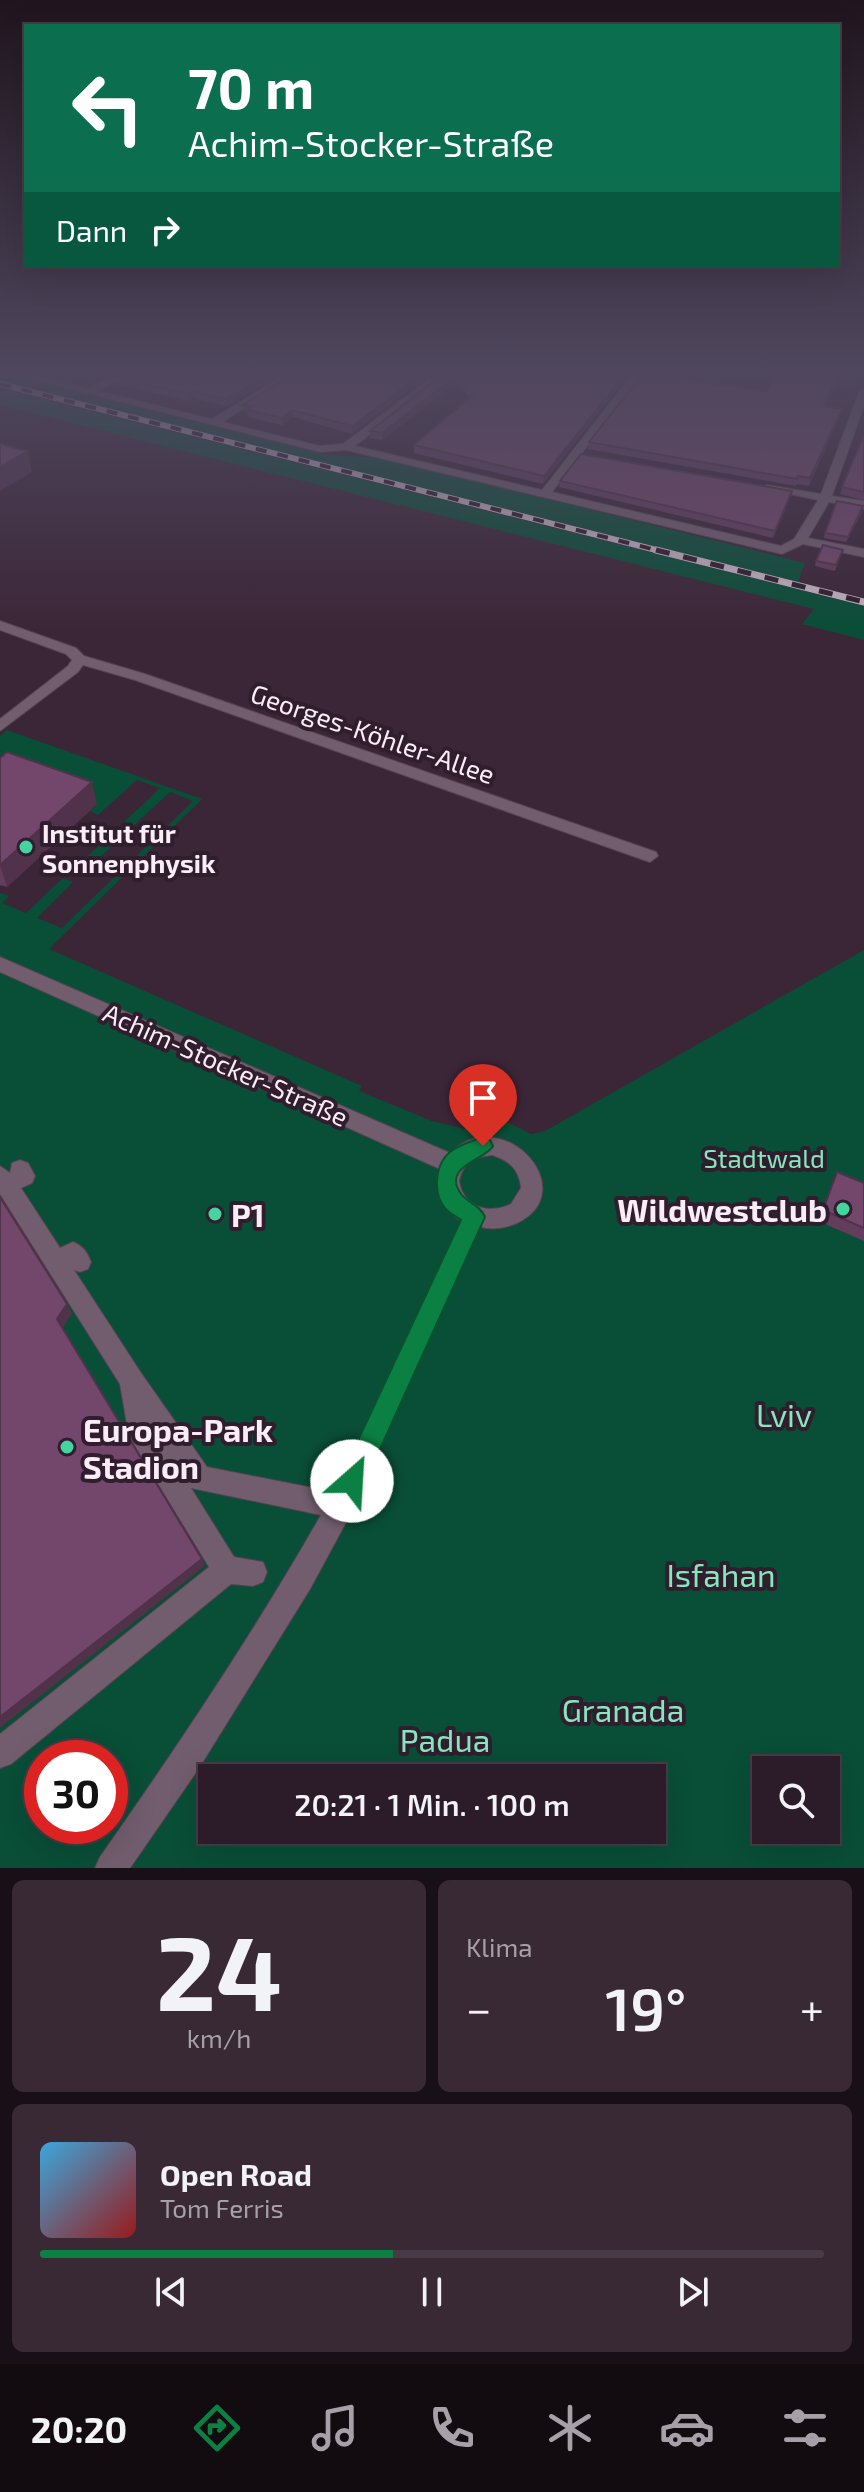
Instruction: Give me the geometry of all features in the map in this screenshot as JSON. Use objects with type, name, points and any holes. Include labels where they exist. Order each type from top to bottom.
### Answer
[{"type":"street","points":[[399,459],[767,548],[795,544],[864,553]]},
{"type":"street","points":[[545,493],[571,459]]},
{"type":"street","points":[[795,544],[824,498],[839,459]]},
{"type":"street","points":[[746,484],[864,505]]},
{"type":"street","name":"Georges-Köhler-Allee","points":[[0,625],[75,655],[650,856]]},
{"type":"street","points":[[0,726],[73,669],[75,655]]},
{"type":"street","name":"Achim-Stocker-Straße","points":[[0,964],[452,1164]]},
{"type":"street","points":[[492,1146],[518,1156],[529,1168],[533,1184],[524,1206],[501,1219],[474,1217],[459,1207],[449,1194],[447,1178],[452,1164],[474,1148],[492,1146]]},
{"type":"street","points":[[9,1177],[68,1263],[132,1381],[200,1479],[341,1506]]},
{"type":"street","points":[[111,1868],[188,1757],[300,1579],[341,1506],[474,1217]]},
{"type":"street","points":[[0,1753],[240,1571],[138,1427],[132,1381]]},
{"type":"green space","points":[[216,459],[282,459],[864,606],[864,640],[802,624],[814,609]]},
{"type":"green space","points":[[308,459],[388,459],[805,563],[798,582]]},
{"type":"green space","points":[[7,730],[202,799],[49,949],[362,1086],[359,1091],[432,1121],[465,1129],[474,1130],[501,1119],[531,1134],[545,1131],[864,950],[864,1868],[0,1868],[0,893],[9,896],[2,903],[26,913],[63,878],[73,882],[37,918],[62,928],[193,801],[170,792],[131,828],[122,824],[160,788],[137,780],[98,815],[90,811],[97,805],[0,767],[0,736]]},
{"type":"green space","points":[[113,833],[123,836],[81,875],[71,871]]},
{"type":"building","points":[[0,459],[14,459],[0,467]]},
{"type":"building","points":[[473,459],[557,459],[544,476]]},
{"type":"building","points":[[577,459],[611,459],[792,491],[775,531],[560,481]]},
{"type":"building","points":[[686,459],[819,459],[810,478],[798,476],[797,479]]},
{"type":"building","points":[[854,459],[864,459],[864,492],[842,487]]},
{"type":"building","points":[[837,501],[863,506],[848,537],[825,533]]},
{"type":"building","points":[[823,545],[843,550],[836,565],[816,561]]},
{"type":"building","points":[[7,752],[92,782],[0,865],[0,758]]},
{"type":"building","name":"Wildwestclub","points":[[837,1172],[864,1183],[864,1228],[823,1210]]},
{"type":"building","name":"Europa-Park Stadion","points":[[0,1197],[67,1304],[57,1319],[202,1559],[0,1717]]},
{"type":"railway","points":[[297,459],[664,552]]},
{"type":"railway","points":[[656,550],[664,552]]},
{"type":"railway","points":[[664,552],[864,602]]},
{"type":"place","name":"Institut für Sonnenphysik","points":[[26,847]]},
{"type":"place","name":"Wildwestclub","points":[[843,1209]]},
{"type":"place","name":"P1","points":[[215,1214]]},
{"type":"place","name":"Europa-Park Stadion","points":[[67,1447]]},
{"type":"route","points":[[352,1481],[474,1217],[459,1207],[449,1194],[449,1171],[458,1157],[483,1146]]},
{"type":"park label","name":"Stadtwald","points":[[764,1157]]},
{"type":"park label","name":"Lviv","points":[[784,1414]]},
{"type":"park label","name":"Isfahan","points":[[721,1574]]},
{"type":"park label","name":"Granada","points":[[623,1709]]},
{"type":"park label","name":"Padua","points":[[445,1739]]}]
